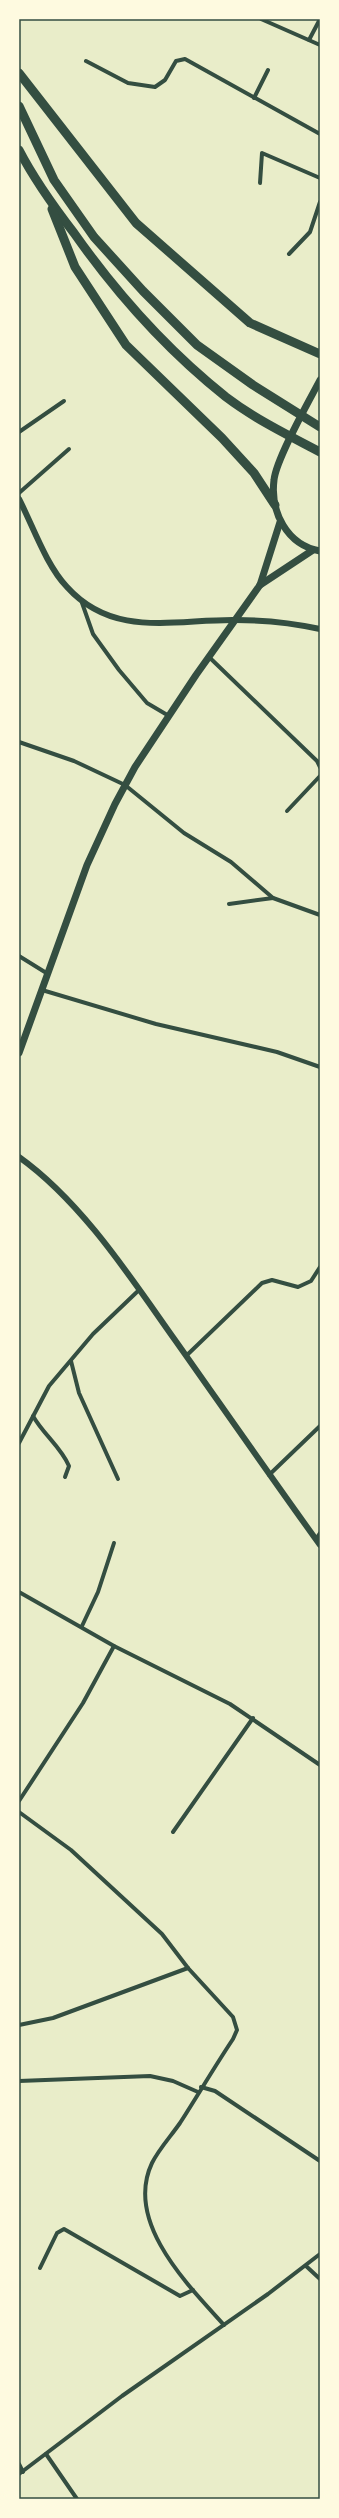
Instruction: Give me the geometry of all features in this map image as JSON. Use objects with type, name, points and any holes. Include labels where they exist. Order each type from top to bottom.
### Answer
[{"type":"highway","points":[[19,73],[136,222],[250,323],[320,354]]},
{"type":"highway","points":[[19,106],[54,180],[94,237],[143,291],[197,345],[253,385],[320,427]]},
{"type":"highway","points":[[19,150],[46,196],[102,272],[156,334],[227,397],[271,426],[320,452]]},
{"type":"highway","points":[[46,196],[75,267],[126,345],[222,438],[254,473],[275,505]]},
{"type":"main road","points":[[317,550],[299,543],[286,533],[280,522],[275,505],[274,479],[282,457],[320,380]]},
{"type":"main road","points":[[19,1053],[87,865],[125,785],[169,716],[260,584],[280,522]]},
{"type":"main road","points":[[260,584],[317,550]]},
{"type":"street","points":[[261,19],[320,45]]},
{"type":"street","points":[[309,40],[320,19]]},
{"type":"street","points":[[86,61],[128,83],[149,87],[160,84],[176,61],[186,59],[320,134]]},
{"type":"street","points":[[254,98],[268,70]]},
{"type":"street","points":[[260,183],[262,153],[320,178]]},
{"type":"street","points":[[289,254],[310,232],[320,202]]},
{"type":"street","points":[[19,432],[64,401]]},
{"type":"street","points":[[19,493],[70,449]]},
{"type":"street","points":[[19,499],[55,570],[66,587],[80,599],[100,612],[117,619],[151,623],[188,624],[235,620],[320,629]]},
{"type":"street","points":[[80,599],[93,634],[119,670],[146,703],[169,716]]},
{"type":"street","points":[[209,657],[317,761],[320,766]]},
{"type":"street","points":[[19,742],[74,761],[125,785],[184,833],[232,862],[273,898],[320,915]]},
{"type":"street","points":[[287,810],[320,776]]},
{"type":"street","points":[[230,904],[273,898]]},
{"type":"street","points":[[19,956],[48,974]]},
{"type":"street","points":[[42,990],[156,1024],[277,1052],[320,1067]]},
{"type":"street","points":[[19,1157],[68,1201],[99,1237],[140,1290],[269,1475],[318,1542]]},
{"type":"street","points":[[186,1356],[262,1283],[272,1280],[298,1287],[311,1281],[320,1267]]},
{"type":"street","points":[[19,1443],[49,1386],[94,1334],[140,1290]]},
{"type":"street","points":[[70,1361],[79,1393],[118,1479]]},
{"type":"street","points":[[33,1416],[40,1428],[66,1458],[69,1466],[65,1477]]},
{"type":"street","points":[[269,1475],[320,1426]]},
{"type":"street","points":[[318,1542],[320,1533]]},
{"type":"street","points":[[82,1626],[98,1592],[114,1543]]},
{"type":"street","points":[[19,1592],[82,1626],[114,1646],[253,1718],[320,1765]]},
{"type":"street","points":[[19,1801],[83,1703],[114,1646]]},
{"type":"street","points":[[173,1832],[253,1718]]},
{"type":"street","points":[[19,1812],[71,1850],[119,1896],[134,1907],[162,1934],[188,1968],[233,2018],[237,2025],[233,2039],[152,2164],[146,2194],[146,2208],[151,2226],[175,2267],[224,2325]]},
{"type":"street","points":[[19,2025],[54,2018],[188,1968]]},
{"type":"street","points":[[19,2081],[150,2076],[173,2081],[198,2092]]},
{"type":"street","points":[[202,2087],[215,2091],[320,2161]]},
{"type":"street","points":[[40,2268],[57,2232],[64,2228],[180,2296],[193,2290]]},
{"type":"street","points":[[19,2464],[21,2473],[122,2396],[224,2325],[306,2266],[320,2254]]},
{"type":"street","points":[[306,2266],[320,2279]]},
{"type":"street","points":[[46,2454],[77,2499]]}]
